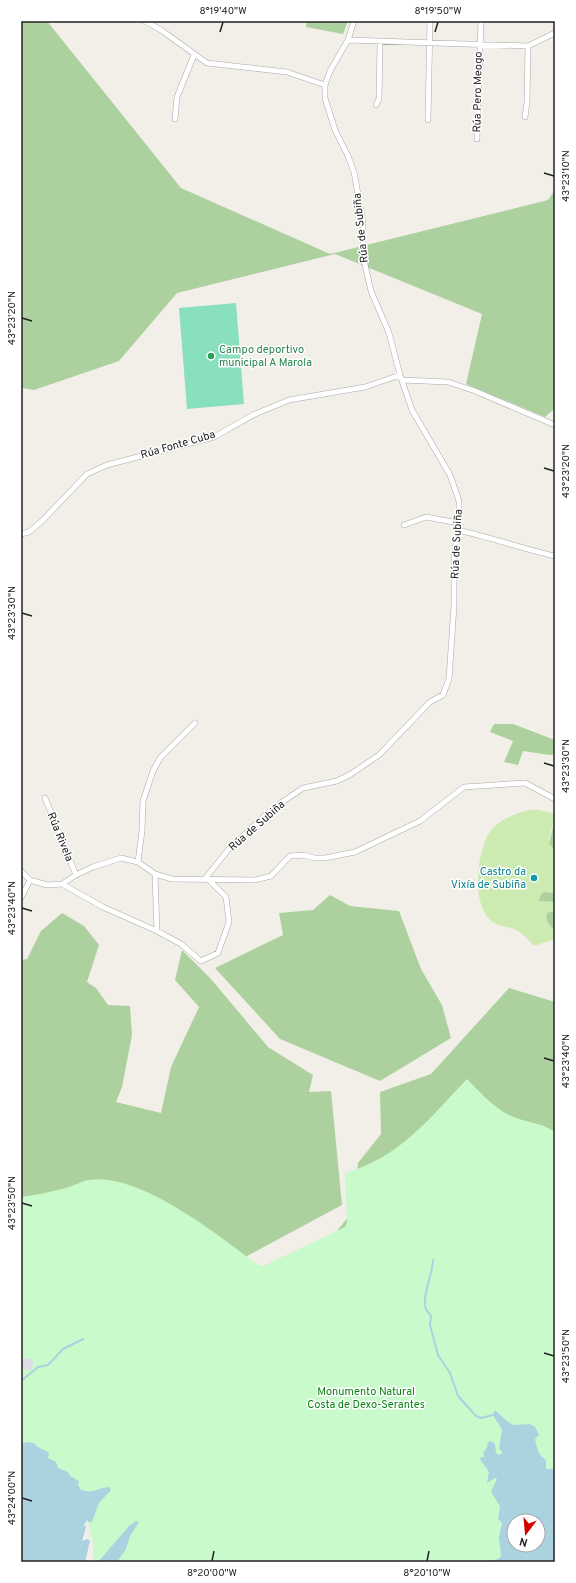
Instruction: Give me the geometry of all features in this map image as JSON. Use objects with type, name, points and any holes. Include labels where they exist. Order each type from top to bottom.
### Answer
[{"type":"street","points":[[145,21],[161,30],[207,63],[287,72],[325,85]]},
{"type":"street","name":"Rúa de Subiña","points":[[207,880],[228,850],[272,809],[303,788],[337,781],[351,774],[379,755],[430,702],[442,694],[448,679],[454,606],[454,556],[459,523],[459,501],[450,475],[412,410],[389,333],[371,291],[363,256],[362,223],[354,172],[335,130],[325,98],[325,85],[330,71],[348,40],[354,21]]},
{"type":"street","points":[[428,120],[430,21]]},
{"type":"street","name":"Rúa Pero Meogo","points":[[477,139],[479,44],[481,21]]},
{"type":"street","points":[[348,40],[430,44],[528,46],[555,33]]},
{"type":"street","points":[[376,105],[379,98],[380,42]]},
{"type":"street","points":[[525,117],[527,102],[528,46]]},
{"type":"street","points":[[175,119],[177,98],[194,55]]},
{"type":"street","name":"Rúa Fonte Cuba","points":[[21,534],[29,532],[42,521],[87,474],[107,466],[214,437],[255,414],[289,400],[365,386],[401,377],[448,382],[475,391],[555,425]]},
{"type":"street","points":[[404,525],[426,517],[459,523]]},
{"type":"street","points":[[458,530],[487,536],[522,549],[555,556]]},
{"type":"street","points":[[138,862],[142,831],[143,800],[153,771],[160,758],[194,723]]},
{"type":"street","points":[[21,871],[30,880],[47,885],[62,884],[76,875],[121,858],[138,862],[155,874],[172,879],[255,880],[272,876],[290,856],[304,855],[314,858],[325,858],[355,852],[420,821],[464,787],[525,783],[555,799]]},
{"type":"street","name":"Rúa Rivela","points":[[45,798],[76,875]]},
{"type":"street","points":[[155,874],[157,931]]},
{"type":"street","points":[[21,898],[30,880]]},
{"type":"street","points":[[62,884],[103,907],[157,931],[181,944],[201,961],[218,953],[229,922],[226,897],[207,880]]},
{"type":"green space","points":[[21,21],[47,21],[181,188],[330,254],[548,200],[555,190],[555,408],[545,417],[466,384],[482,314],[335,254],[177,293],[119,361],[34,390],[21,388]]},
{"type":"green space","points":[[307,21],[348,21],[343,34],[306,27]]},
{"type":"green space","name":"Campo deportivo municipal A Marola","points":[[236,303],[244,404],[187,409],[179,308]]},
{"type":"green space","points":[[494,724],[513,724],[555,740],[555,754],[550,755],[523,751],[518,765],[504,762],[513,741],[490,732]]},
{"type":"green space","points":[[529,810],[539,810],[555,814],[549,840],[552,848],[555,850],[555,891],[539,901],[555,901],[555,912],[550,912],[555,939],[534,946],[518,931],[490,920],[484,912],[478,889],[478,876],[482,850],[491,830],[503,820]]},
{"type":"green space","points":[[555,818],[555,850],[549,844]]},
{"type":"green space","points":[[555,891],[554,902],[539,901],[540,896],[544,892],[553,893]]},
{"type":"green space","points":[[330,895],[350,906],[399,911],[421,969],[442,1005],[451,1038],[380,1081],[280,1039],[215,968],[283,935],[279,913],[313,910]]},
{"type":"green space","points":[[555,912],[555,931],[548,924],[547,913]]},
{"type":"green space","points":[[62,913],[84,926],[99,945],[87,982],[96,988],[108,1005],[130,1006],[132,1035],[122,1087],[116,1102],[161,1113],[171,1067],[199,1007],[175,980],[182,950],[211,979],[268,1047],[313,1075],[309,1092],[331,1091],[342,1205],[210,1276],[21,1358],[21,960],[27,959],[41,931]]},
{"type":"green space","points":[[509,988],[555,1002],[555,1314],[328,1242],[353,1211],[358,1163],[381,1134],[380,1092],[431,1074]]},
{"type":"green space","name":"Monumento Natural Costa de Dexo-Serantes","points":[[467,1079],[487,1099],[503,1112],[515,1118],[549,1128],[555,1132],[555,1478],[540,1461],[517,1513],[506,1513],[506,1553],[512,1553],[510,1562],[93,1562],[93,1541],[85,1513],[21,1452],[21,1197],[69,1187],[89,1180],[109,1180],[131,1186],[155,1196],[178,1209],[201,1223],[258,1265],[263,1266],[345,1227],[347,1223],[345,1173],[364,1166],[398,1147],[426,1122]]},
{"type":"shaded area","points":[[25,1358],[29,1358],[33,1364],[29,1370],[25,1370],[21,1366],[21,1362]]},
{"type":"water","points":[[495,1410],[508,1422],[514,1425],[530,1424],[535,1427],[539,1435],[535,1439],[536,1445],[540,1454],[546,1460],[546,1469],[555,1469],[555,1562],[489,1561],[498,1559],[501,1556],[499,1537],[502,1523],[498,1519],[500,1506],[491,1492],[497,1479],[495,1478],[487,1483],[489,1472],[480,1459],[481,1457],[485,1457],[483,1453],[488,1442],[491,1441],[495,1444],[496,1453],[498,1455],[503,1453],[499,1448],[502,1430],[493,1415]]},
{"type":"water","points":[[27,1442],[34,1443],[37,1447],[49,1453],[48,1458],[56,1462],[58,1468],[68,1472],[70,1476],[79,1481],[78,1485],[81,1490],[93,1491],[109,1487],[111,1490],[99,1503],[92,1522],[87,1520],[82,1528],[85,1525],[86,1527],[82,1541],[88,1539],[90,1541],[85,1562],[21,1562],[21,1444]]},
{"type":"water","points":[[136,1521],[139,1522],[130,1536],[126,1549],[117,1562],[98,1562],[129,1526]]},
{"type":"waterway","points":[[433,1260],[425,1304],[426,1309],[431,1316],[430,1325],[438,1355],[450,1373],[458,1396],[476,1416],[481,1418],[493,1415]]},
{"type":"waterway","points":[[21,1381],[38,1367],[48,1365],[63,1349],[83,1339]]},
{"type":"place","name":"Campo deportivo municipal A Marola","points":[[211,356]]},
{"type":"place","name":"Castro da Vixía de Subiña","points":[[534,878]]}]
